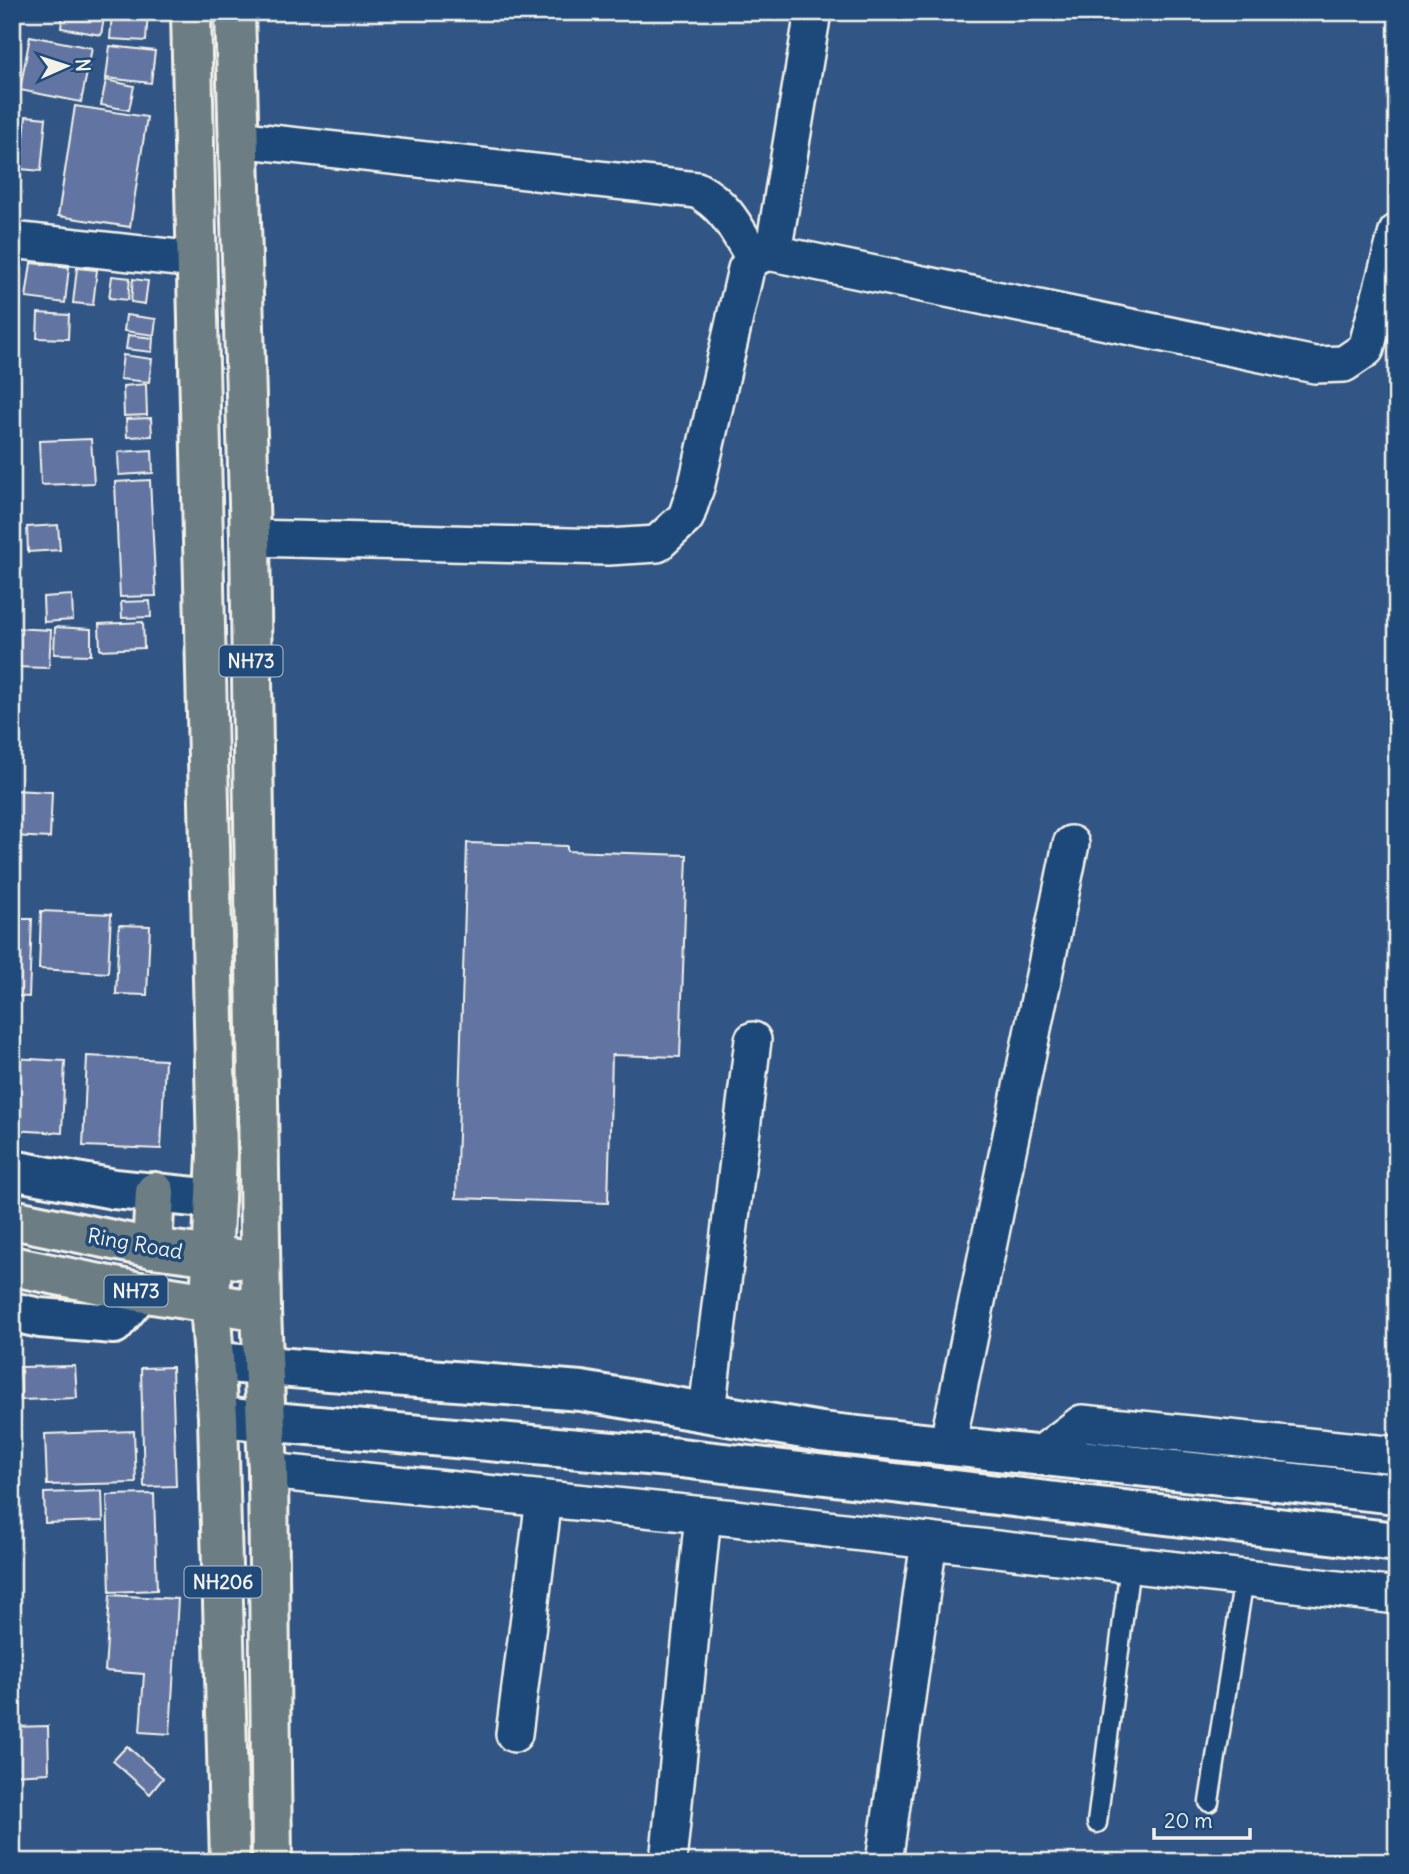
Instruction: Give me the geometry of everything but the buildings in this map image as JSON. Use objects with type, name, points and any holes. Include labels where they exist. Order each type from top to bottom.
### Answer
[{"type":"main road","name":"NH73","points":[[191,12],[216,1126],[210,1303]]},
{"type":"main road","name":"NH73","points":[[12,1266],[140,1292],[261,1311],[250,538],[235,12]]},
{"type":"main road","points":[[152,1248],[155,1192]]},
{"type":"main road","name":"Ring Road","points":[[12,1219],[152,1248],[259,1261]]},
{"type":"main road","name":"NH206","points":[[210,1303],[218,1417],[230,1862]]},
{"type":"main road","name":"NH206","points":[[261,1311],[268,1471],[272,1862]]},
{"type":"street","points":[[250,538],[608,547],[657,544],[686,517],[746,270],[764,256],[813,12]]},
{"type":"street","points":[[237,139],[697,190],[716,200],[764,256],[1315,365],[1344,364],[1366,349],[1397,232]]},
{"type":"street","points":[[12,240],[196,260]]},
{"type":"street","points":[[947,1447],[1070,844]]},
{"type":"street","points":[[707,1411],[753,1040]]},
{"type":"street","points":[[12,1170],[114,1189],[215,1199]]},
{"type":"street","points":[[12,1312],[40,1318],[114,1324],[140,1292]]},
{"type":"street","points":[[215,1362],[581,1391],[821,1432],[1397,1494]]},
{"type":"street","points":[[218,1417],[681,1458],[1397,1542]]},
{"type":"street","points":[[1038,1456],[1082,1423],[1397,1455]]},
{"type":"street","points":[[268,1471],[703,1515],[1397,1596]]},
{"type":"street","points":[[514,1734],[544,1499]]},
{"type":"street","points":[[668,1862],[703,1515]]},
{"type":"street","points":[[884,1862],[929,1541]]},
{"type":"lane","points":[[1097,1823],[1129,1565]]},
{"type":"lane","points":[[1209,1802],[1244,1578]]}]
